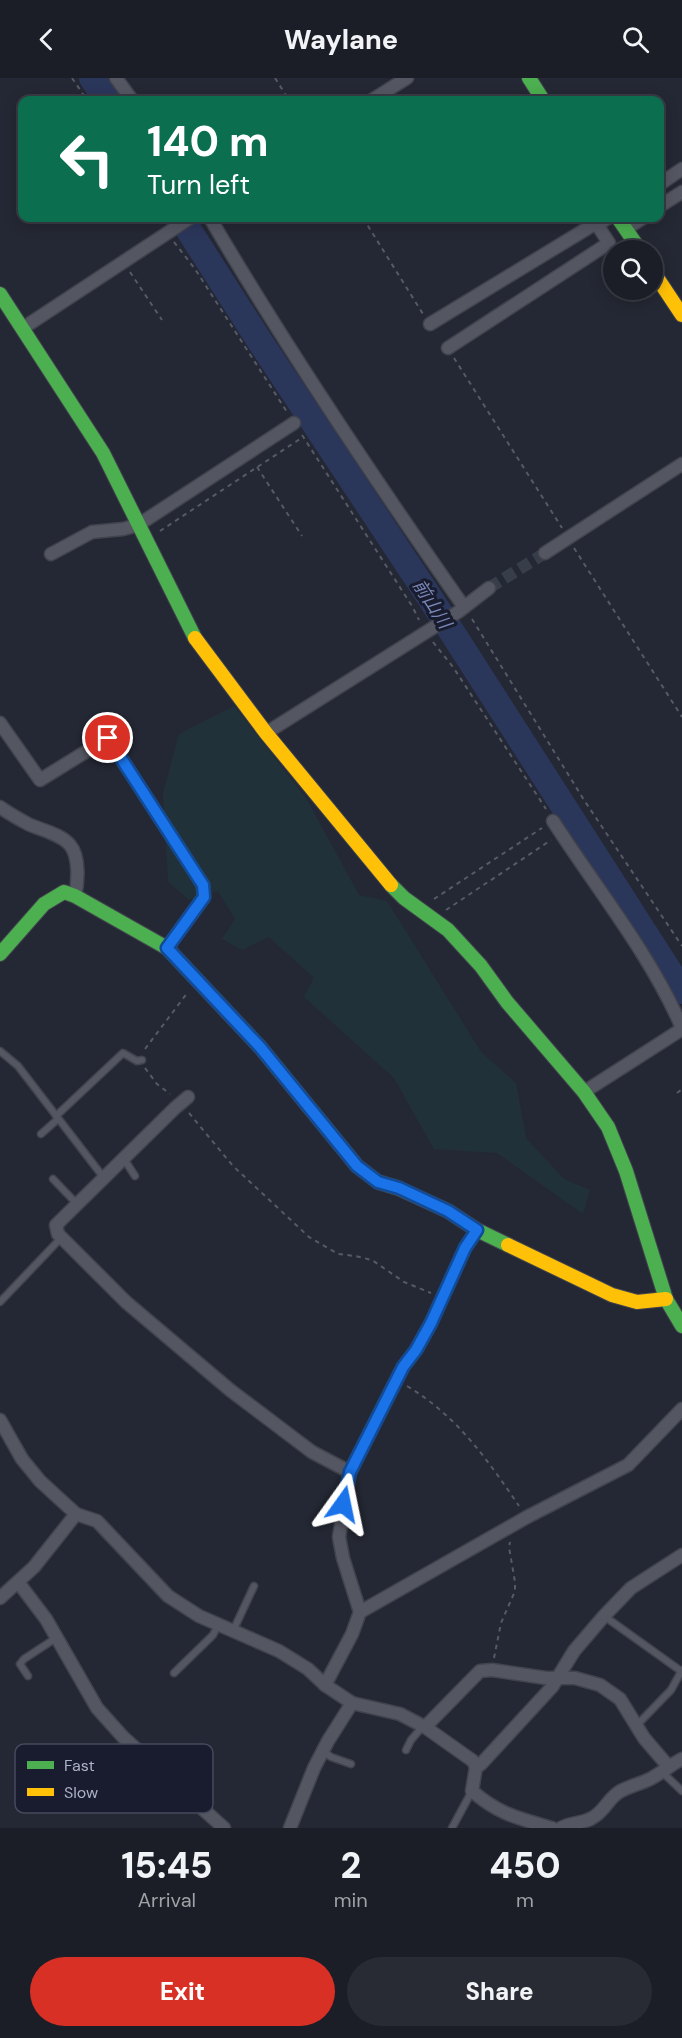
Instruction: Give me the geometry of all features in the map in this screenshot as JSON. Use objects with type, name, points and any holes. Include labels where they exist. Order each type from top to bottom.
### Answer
[{"type":"street","points":[[116,78],[129,96]]},
{"type":"street","points":[[378,96],[407,78]]},
{"type":"street","points":[[529,78],[540,96]]},
{"type":"street","points":[[664,181],[682,170]]},
{"type":"street","points":[[664,203],[682,192]]},
{"type":"street","points":[[22,328],[184,222]]},
{"type":"street","points":[[212,222],[257,297],[461,609]]},
{"type":"street","points":[[430,324],[596,223],[597,225],[602,222]]},
{"type":"street","points":[[622,223],[633,240]]},
{"type":"street","points":[[448,348],[609,243],[597,225]]},
{"type":"street","points":[[663,286],[682,315]]},
{"type":"street","points":[[0,294],[103,453],[195,638],[266,733],[380,873],[404,898],[448,930],[481,966],[507,1002],[584,1092],[608,1127],[619,1150],[666,1299],[681,1321]]},
{"type":"street","points":[[51,554],[92,532],[138,525],[294,423]]},
{"type":"street","points":[[544,553],[682,464]]},
{"type":"street","points":[[266,733],[461,609],[489,588]]},
{"type":"street","points":[[0,723],[40,780],[108,738],[203,885],[204,897],[167,948]]},
{"type":"street","points":[[0,807],[28,824],[55,835],[71,846],[78,884],[75,896]]},
{"type":"street","points":[[553,821],[645,960],[670,1001],[682,1029],[584,1092]]},
{"type":"street","points":[[0,954],[44,904],[64,892],[75,896],[167,948],[260,1047],[357,1166],[378,1182],[399,1188],[448,1211],[477,1230],[612,1295],[637,1302],[666,1299]]},
{"type":"street","points":[[184,1100],[56,1225],[58,1234],[126,1302],[230,1390],[312,1452],[350,1472]]},
{"type":"street","points":[[325,1685],[352,1634],[360,1612],[343,1558],[339,1537],[350,1472],[397,1381],[431,1323],[465,1248],[477,1230]]},
{"type":"street","points":[[360,1612],[527,1517],[628,1465],[682,1409]]},
{"type":"street","points":[[0,1420],[22,1459],[40,1481],[76,1514],[97,1521],[168,1596],[199,1616],[279,1651],[308,1669],[325,1685],[352,1703],[400,1714],[424,1727],[473,1761],[476,1767],[472,1791],[487,1804],[511,1817],[552,1828]]},
{"type":"street","points":[[0,1598],[34,1567],[76,1514]]},
{"type":"street","points":[[476,1767],[557,1678],[574,1652],[631,1588],[682,1556]]},
{"type":"street","points":[[18,1582],[46,1619],[97,1708],[132,1744]]},
{"type":"street","points":[[424,1727],[480,1671],[492,1670],[588,1680],[611,1691],[620,1699],[665,1769]]},
{"type":"street","points":[[290,1828],[323,1751],[352,1703]]},
{"type":"street","points":[[561,1828],[567,1824],[590,1820],[603,1810],[618,1793],[649,1780],[682,1759]]},
{"type":"street","points":[[209,1813],[224,1828]]},
{"type":"lane","points":[[0,1051],[18,1066],[104,1178]]},
{"type":"lane","points":[[41,1134],[123,1053],[136,1061],[142,1060]]},
{"type":"lane","points":[[124,1158],[135,1176]]},
{"type":"lane","points":[[53,1179],[77,1204]]},
{"type":"lane","points":[[0,1302],[61,1238]]},
{"type":"lane","points":[[233,1631],[254,1586]]},
{"type":"lane","points":[[604,1616],[682,1671],[671,1690],[636,1726]]},
{"type":"lane","points":[[174,1673],[213,1635],[218,1625]]},
{"type":"lane","points":[[28,1676],[20,1664],[56,1638]]},
{"type":"lane","points":[[405,1750],[424,1727]]},
{"type":"lane","points":[[323,1751],[351,1764]]},
{"type":"lane","points":[[665,1769],[682,1791]]},
{"type":"lane","points":[[452,1828],[472,1791]]},
{"type":"path","points":[[72,78],[84,96]]},
{"type":"path","points":[[275,78],[286,96]]},
{"type":"path","points":[[366,222],[430,324]]},
{"type":"path","points":[[170,231],[553,821],[419,909]]},
{"type":"path","points":[[123,261],[162,320]]},
{"type":"path","points":[[448,348],[682,717]]},
{"type":"path","points":[[145,540],[303,437]]},
{"type":"path","points":[[257,467],[302,536]]},
{"type":"path","points":[[461,609],[584,800],[682,946]]},
{"type":"path","points":[[433,919],[561,833]]},
{"type":"path","points":[[198,981],[163,1022],[141,1055],[145,1068],[157,1084],[184,1100],[233,1166],[309,1237],[331,1252],[372,1260],[404,1282],[442,1296]]},
{"type":"path","points":[[677,1093],[682,1089]]},
{"type":"path","points":[[397,1381],[438,1407],[458,1426],[483,1455],[527,1517]]},
{"type":"path","points":[[492,1670],[501,1623],[515,1591],[509,1547],[515,1536]]},
{"type":"shaded area","points":[[234,706],[306,798],[359,895],[387,901],[481,1052],[516,1083],[526,1138],[564,1179],[590,1190],[583,1214],[497,1153],[434,1149],[394,1078],[304,997],[314,978],[269,937],[242,950],[222,939],[235,919],[218,891],[189,900],[168,881],[163,794],[179,734]]},
{"type":"waterway","name":"前山川","points":[[92,78],[104,96]]},
{"type":"waterway","name":"前山川","points":[[184,222],[432,601],[682,991]]},
{"type":"tunnel","points":[[489,588],[545,553]]},
{"type":"traffic: fast","points":[[529,78],[540,96]]},
{"type":"traffic: fast","points":[[621,222],[633,240]]},
{"type":"traffic: fast","points":[[0,294],[103,453],[195,638]]},
{"type":"traffic: fast","points":[[391,885],[404,898],[448,930],[481,966],[507,1002],[584,1092],[608,1127],[626,1171],[666,1299],[682,1326]]},
{"type":"traffic: fast","points":[[0,954],[44,904],[64,892],[167,948],[260,1047],[357,1166],[378,1182],[398,1188],[448,1211],[477,1230],[508,1245]]},
{"type":"traffic: slow","points":[[663,286],[682,315]]},
{"type":"traffic: slow","points":[[195,638],[266,733],[391,885]]},
{"type":"traffic: slow","points":[[508,1245],[612,1295],[637,1302],[666,1299]]},
{"type":"route","points":[[108,738],[203,885],[204,897],[167,948],[260,1047],[357,1166],[378,1182],[399,1188],[448,1211],[477,1230],[465,1248],[431,1323],[416,1350],[403,1367],[350,1472],[343,1504]]}]
